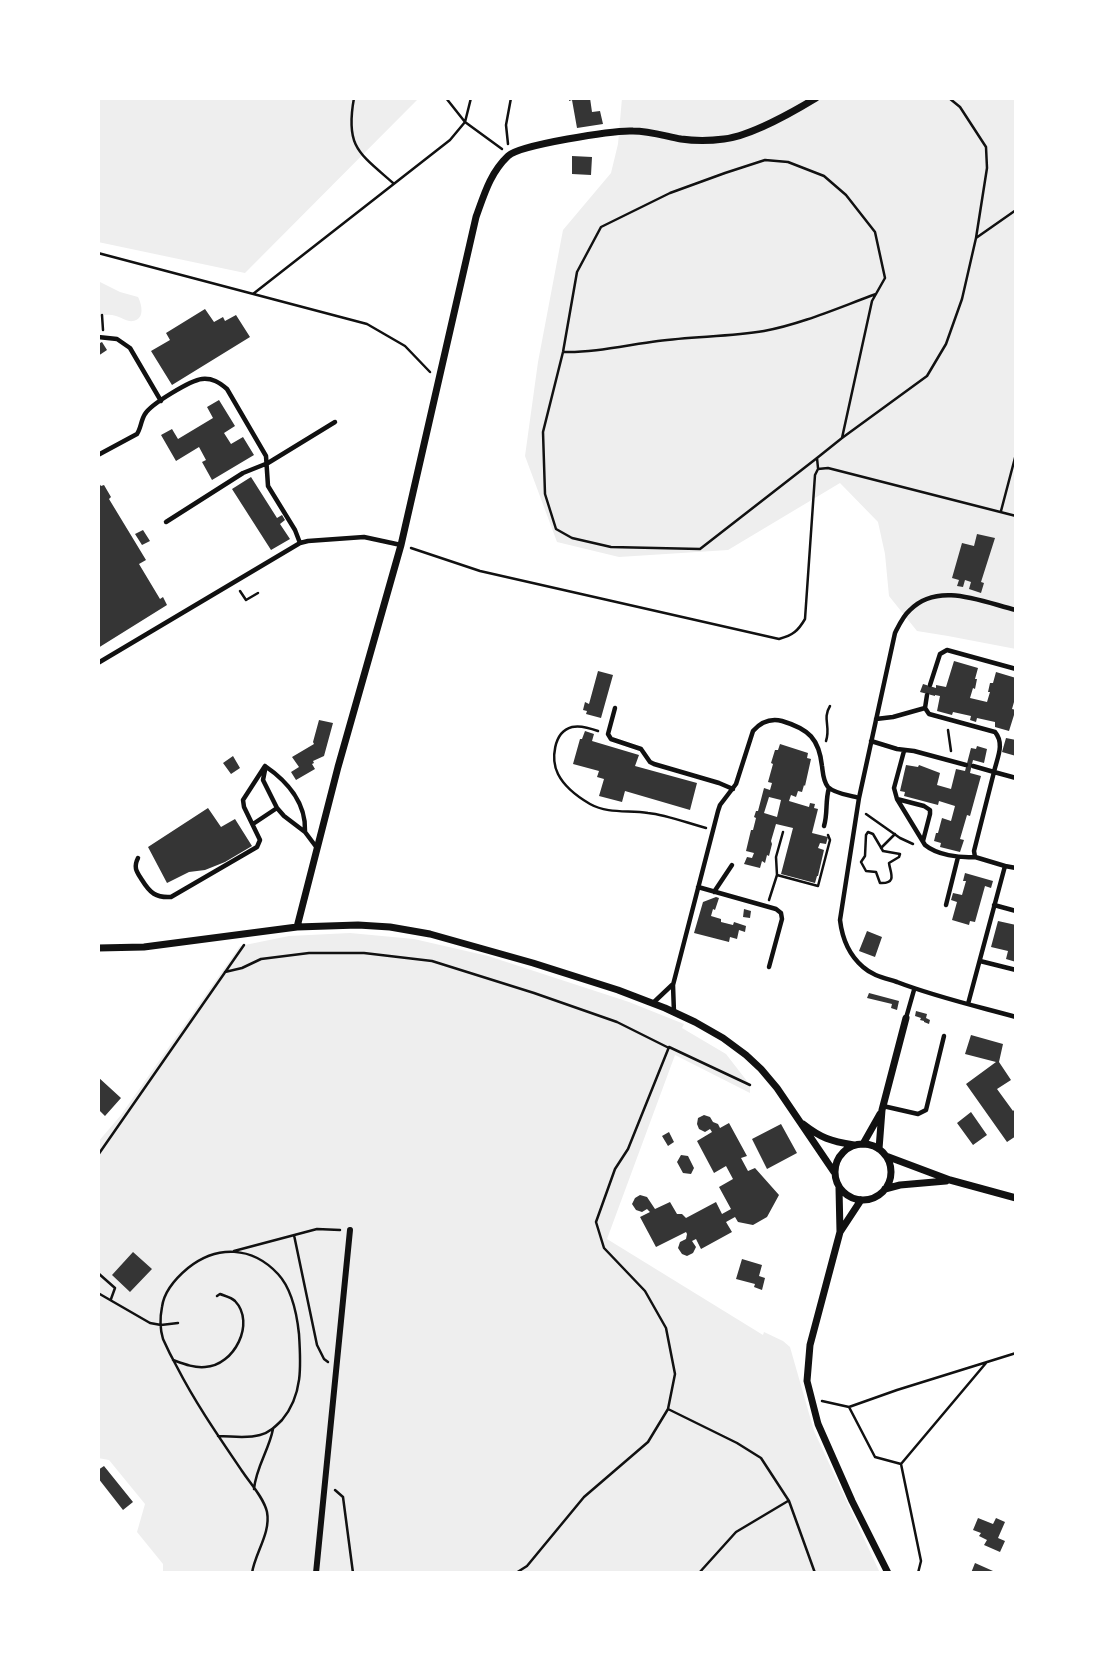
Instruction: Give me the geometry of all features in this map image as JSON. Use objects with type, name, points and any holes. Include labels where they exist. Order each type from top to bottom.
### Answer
[{"type":"street","points":[[297,928],[338,768],[401,545],[476,217],[488,183],[509,154],[528,147],[613,131],[635,131],[685,140],[728,139],[769,124],[816,98]]},
{"type":"street","points":[[98,948],[144,947],[297,928],[358,925],[390,927],[430,934],[618,990],[674,1013],[723,1038],[761,1069],[834,1172],[839,1188],[841,1231]]},
{"type":"street","points":[[879,1149],[882,1108],[906,1018]]},
{"type":"street","points":[[863,1144],[882,1108]]},
{"type":"street","points":[[797,1119],[818,1135],[833,1142],[863,1144],[879,1149],[890,1163],[890,1181],[879,1195],[870,1199],[852,1199],[839,1188]]},
{"type":"street","points":[[834,1172],[839,1156],[854,1145]]},
{"type":"street","points":[[886,1156],[950,1181],[1016,1198]]},
{"type":"street","points":[[885,1189],[900,1185],[950,1181]]},
{"type":"street","points":[[861,1200],[841,1231],[810,1345],[807,1381],[823,1435],[888,1573]]},
{"type":"street","points":[[316,1573],[350,1230]]},
{"type":"lane","points":[[101,337],[117,339],[130,348],[161,401]]},
{"type":"lane","points":[[98,455],[136,434],[145,413],[198,379],[210,379],[220,383],[227,389],[266,456],[268,486],[295,530],[300,544]]},
{"type":"lane","points":[[166,522],[243,473],[268,463],[334,422]]},
{"type":"lane","points":[[98,663],[300,544],[308,541],[365,537],[401,545]]},
{"type":"lane","points":[[1016,610],[946,594],[918,603],[908,611],[895,633],[857,808],[840,913],[843,936],[854,958],[865,970],[914,990],[1016,1017]]},
{"type":"lane","points":[[930,685],[940,654],[947,650],[1016,669]]},
{"type":"lane","points":[[927,695],[925,708],[929,714],[995,732],[998,736],[1000,746],[975,857]]},
{"type":"lane","points":[[615,708],[608,734],[611,740],[636,746],[654,764],[733,789]]},
{"type":"lane","points":[[876,719],[925,708]]},
{"type":"lane","points":[[674,1013],[673,985],[720,805],[738,779],[753,731],[759,724],[778,720],[805,731],[813,738],[818,748],[824,779],[829,788],[859,798]]},
{"type":"lane","points":[[871,741],[966,765]]},
{"type":"lane","points":[[904,751],[894,788],[897,799],[929,849],[1016,868]]},
{"type":"lane","points":[[265,766],[263,780],[277,808],[305,832],[317,848]]},
{"type":"lane","points":[[265,766],[281,777],[303,810],[305,832]]},
{"type":"lane","points":[[138,858],[136,870],[149,891],[162,898],[171,897],[257,847],[260,840],[243,800],[265,766]]},
{"type":"lane","points":[[973,766],[1016,778]]},
{"type":"lane","points":[[824,826],[828,813],[826,799],[829,788]]},
{"type":"lane","points":[[897,799],[930,810],[923,842]]},
{"type":"lane","points":[[253,824],[277,808]]},
{"type":"lane","points":[[946,905],[958,857]]},
{"type":"lane","points":[[714,892],[732,866]]},
{"type":"lane","points":[[968,1004],[1005,866]]},
{"type":"lane","points":[[698,887],[768,906],[781,913],[782,919],[769,967]]},
{"type":"lane","points":[[994,905],[1016,911]]},
{"type":"lane","points":[[980,961],[1016,970]]},
{"type":"lane","points":[[652,1004],[673,985]]},
{"type":"lane","points":[[906,1018],[914,990]]},
{"type":"lane","points":[[882,1108],[918,1114],[926,1110],[944,1036]]},
{"type":"path","points":[[354,98],[351,114],[353,139],[360,154],[393,184]]},
{"type":"path","points":[[446,98],[465,122],[509,154]]},
{"type":"path","points":[[253,294],[450,140],[465,122],[471,98]]},
{"type":"path","points":[[509,154],[506,125],[511,98]]},
{"type":"path","points":[[842,438],[872,301],[885,278],[875,232],[846,195],[824,176],[788,162],[765,160],[670,193],[601,227],[577,272],[563,352],[543,432],[545,494],[556,529],[572,538],[611,548],[700,549],[842,438],[927,376],[946,344],[962,299],[976,238],[987,168],[986,148],[960,107],[949,98]]},
{"type":"path","points":[[976,238],[1016,210]]},
{"type":"path","points":[[98,253],[367,324],[405,346],[439,383]]},
{"type":"path","points":[[563,352],[581,353],[682,338],[765,331],[876,294]]},
{"type":"path","points":[[101,337],[103,315]]},
{"type":"path","points":[[1001,512],[1016,454]]},
{"type":"path","points":[[401,545],[480,571],[779,639],[799,631],[805,619],[817,458]]},
{"type":"path","points":[[818,469],[828,468],[1016,516]]},
{"type":"path","points":[[234,582],[246,600],[258,593]]},
{"type":"path","points":[[818,748],[827,739],[825,716],[830,706]]},
{"type":"path","points":[[947,719],[953,761]]},
{"type":"path","points":[[608,734],[580,726],[565,731],[556,744],[554,753],[558,774],[565,784],[601,809],[649,813],[713,830]]},
{"type":"path","points":[[857,808],[906,841],[915,844],[923,842]]},
{"type":"path","points":[[777,875],[818,886],[830,839],[824,826]]},
{"type":"path","points":[[768,906],[777,875],[776,857],[783,832]]},
{"type":"path","points":[[866,833],[873,834],[881,848],[886,852],[900,854],[889,863],[892,877],[883,883],[878,881],[876,872],[866,871],[861,862],[866,854],[866,833]]},
{"type":"path","points":[[881,848],[895,834]]},
{"type":"path","points":[[98,1155],[251,933]]},
{"type":"path","points":[[225,972],[261,959],[309,953],[364,953],[432,961],[617,1022],[750,1085]]},
{"type":"path","points":[[516,1573],[527,1566],[584,1497],[648,1442],[667,1409],[675,1374],[666,1328],[645,1291],[604,1248],[596,1222],[615,1169],[628,1150],[669,1048]]},
{"type":"path","points":[[252,1573],[266,1529],[266,1507],[192,1396],[173,1360],[160,1325],[162,1304],[177,1278],[198,1260],[216,1252],[233,1251],[317,1229],[350,1230]]},
{"type":"path","points":[[294,1235],[319,1351],[324,1359],[337,1363]]},
{"type":"path","points":[[218,1436],[241,1438],[263,1435],[273,1428],[290,1409],[299,1385],[301,1364],[298,1326],[290,1294],[279,1275],[250,1256],[233,1251]]},
{"type":"path","points":[[98,1273],[115,1288],[111,1299]]},
{"type":"path","points":[[98,1293],[150,1323],[178,1323]]},
{"type":"path","points":[[173,1360],[191,1367],[208,1367],[223,1362],[238,1345],[243,1322],[241,1311],[230,1297],[220,1294],[217,1296]]},
{"type":"path","points":[[812,1399],[849,1407],[1016,1353]]},
{"type":"path","points":[[901,1464],[986,1363]]},
{"type":"path","points":[[849,1407],[875,1457],[901,1464]]},
{"type":"path","points":[[667,1409],[737,1443],[761,1458],[789,1501],[815,1573]]},
{"type":"path","points":[[254,1489],[255,1477],[273,1428]]},
{"type":"path","points":[[901,1464],[921,1561],[918,1573]]},
{"type":"path","points":[[325,1486],[338,1491],[343,1497],[353,1573]]},
{"type":"path","points":[[699,1573],[736,1532],[789,1501]]},
{"type":"shaded area","points":[[98,98],[419,98],[245,273],[98,242]]},
{"type":"shaded area","points":[[622,98],[1016,98],[1016,649],[917,631],[889,596],[885,554],[878,522],[840,483],[728,550],[619,557],[557,542],[525,456],[538,362],[563,230],[611,173],[618,144]]},
{"type":"shaded area","points":[[98,281],[138,297],[141,308],[139,318],[131,321],[112,315],[98,316]]},
{"type":"shaded area","points":[[350,933],[414,939],[488,956],[629,1002],[684,1024],[682,1028],[726,1054],[750,1085],[750,1093],[675,1055],[607,1239],[763,1335],[764,1332],[790,1347],[814,1431],[880,1573],[163,1573],[163,1564],[137,1532],[145,1504],[109,1460],[98,1458],[98,1142],[121,1115],[240,946],[289,936]]},
{"type":"building","points":[[569,98],[590,98],[592,112],[600,111],[603,124],[577,128],[572,100],[569,101]]},
{"type":"building","points":[[572,156],[592,157],[591,175],[572,174]]},
{"type":"building","points":[[205,309],[214,322],[223,317],[225,321],[236,315],[250,337],[172,385],[151,351],[170,340],[166,333]]},
{"type":"building","points":[[102,342],[107,350],[98,356],[98,344]]},
{"type":"building","points":[[219,400],[235,426],[224,433],[231,444],[243,437],[254,455],[212,480],[202,462],[206,460],[199,447],[176,461],[161,435],[172,429],[178,439],[213,418],[207,407]]},
{"type":"building","points":[[251,477],[277,518],[282,515],[285,520],[280,524],[290,539],[271,550],[232,489]]},
{"type":"building","points":[[98,482],[101,486],[104,485],[111,497],[109,499],[146,560],[139,564],[160,599],[163,597],[167,605],[98,648]]},
{"type":"building","points":[[143,530],[150,541],[142,545],[135,534]]},
{"type":"building","points":[[977,534],[995,538],[981,582],[984,583],[981,593],[969,589],[971,582],[965,580],[963,587],[957,586],[959,580],[952,578],[962,543],[974,546]]},
{"type":"building","points":[[954,661],[978,668],[975,689],[973,688],[970,698],[987,702],[990,683],[993,683],[996,672],[1016,678],[1016,695],[1012,709],[1016,710],[1016,716],[1014,715],[1009,731],[995,727],[995,722],[977,718],[976,722],[970,720],[971,716],[937,711],[940,696],[920,692],[923,684],[936,688],[936,685],[946,687]]},
{"type":"building","points":[[598,671],[613,675],[601,718],[586,714],[587,711],[583,710],[585,702],[589,704]]},
{"type":"building","points":[[319,720],[333,723],[324,756],[313,761],[315,769],[296,780],[291,772],[299,767],[292,757],[314,744]]},
{"type":"building","points":[[585,731],[594,734],[592,741],[639,755],[635,766],[697,783],[690,810],[625,791],[622,802],[599,796],[604,779],[597,777],[599,771],[573,764]]},
{"type":"building","points":[[1006,738],[1016,740],[1016,756],[1002,752]]},
{"type":"building","points":[[780,744],[808,753],[807,758],[811,759],[802,792],[798,791],[796,797],[791,795],[789,801],[809,807],[810,803],[815,804],[814,808],[818,809],[812,833],[828,837],[826,844],[820,843],[818,848],[824,850],[815,883],[781,874],[793,828],[776,824],[765,863],[762,861],[760,868],[744,864],[747,857],[752,858],[754,853],[746,851],[764,788],[770,790],[772,783],[768,782],[773,764],[771,763],[775,750],[778,750]],"holes":[[[769,797],[781,800],[777,817],[764,813]]]},
{"type":"building","points":[[977,746],[987,749],[984,763],[973,760],[970,773],[981,776],[970,816],[967,815],[960,839],[964,840],[960,852],[940,847],[941,843],[934,841],[936,833],[942,818],[951,821],[955,806],[939,801],[938,805],[904,796],[905,792],[900,791],[906,765],[919,765],[940,773],[937,785],[951,789],[956,769],[965,771],[971,748],[976,749]]},
{"type":"building","points":[[233,756],[240,768],[231,774],[223,763]]},
{"type":"building","points":[[208,808],[221,827],[235,819],[252,846],[225,862],[205,870],[189,872],[167,883],[148,847]]},
{"type":"building","points":[[965,873],[993,881],[991,888],[985,886],[975,922],[970,921],[969,925],[952,920],[957,902],[951,900],[953,893],[962,895]]},
{"type":"building","points":[[719,898],[711,916],[721,919],[721,922],[746,926],[745,932],[739,930],[737,939],[730,937],[729,942],[694,933],[703,902]]},
{"type":"building","points":[[744,909],[751,911],[750,918],[743,917]]},
{"type":"building","points":[[998,921],[1016,925],[1016,962],[1006,959],[1008,951],[991,947]]},
{"type":"building","points":[[867,931],[882,937],[875,957],[859,951]]},
{"type":"building","points":[[869,993],[899,1001],[897,1010],[891,1008],[892,1004],[867,998]]},
{"type":"building","points":[[916,1011],[927,1014],[929,1024],[915,1016]]},
{"type":"building","points":[[971,1035],[1003,1044],[999,1062],[1011,1080],[997,1089],[1013,1111],[1016,1108],[1016,1136],[1007,1142],[966,1084],[996,1062],[965,1054]]},
{"type":"building","points":[[98,1077],[121,1098],[105,1116],[98,1109]]},
{"type":"building","points":[[971,1112],[987,1135],[973,1145],[957,1123]]},
{"type":"building","points":[[704,1115],[710,1117],[720,1128],[729,1123],[747,1156],[741,1158],[748,1171],[755,1168],[779,1195],[767,1217],[753,1225],[738,1222],[735,1217],[726,1222],[732,1232],[701,1249],[696,1239],[692,1241],[696,1247],[693,1253],[687,1256],[678,1248],[680,1242],[686,1239],[686,1232],[656,1247],[640,1217],[650,1212],[647,1209],[642,1212],[636,1210],[632,1204],[640,1195],[647,1197],[655,1209],[670,1202],[677,1214],[686,1218],[716,1202],[722,1214],[731,1209],[719,1187],[733,1179],[726,1166],[714,1173],[697,1141],[712,1132],[710,1129],[705,1132],[699,1129],[698,1118]]},
{"type":"building","points":[[781,1124],[797,1153],[767,1169],[752,1139]]},
{"type":"building","points":[[669,1132],[674,1142],[668,1146],[662,1136]]},
{"type":"building","points":[[681,1155],[688,1156],[694,1168],[691,1174],[683,1173],[677,1162]]},
{"type":"building","points":[[133,1252],[152,1269],[130,1292],[112,1275]]},
{"type":"building","points":[[742,1259],[762,1265],[759,1276],[765,1278],[762,1290],[754,1287],[755,1284],[736,1279]]},
{"type":"building","points":[[104,1466],[133,1502],[123,1510],[98,1478],[98,1470]]},
{"type":"building","points":[[978,1518],[993,1524],[996,1518],[1005,1522],[998,1538],[1005,1541],[1000,1552],[984,1545],[987,1540],[979,1536],[981,1533],[973,1530]]},
{"type":"building","points":[[975,1563],[993,1571],[992,1573],[971,1573]]}]
